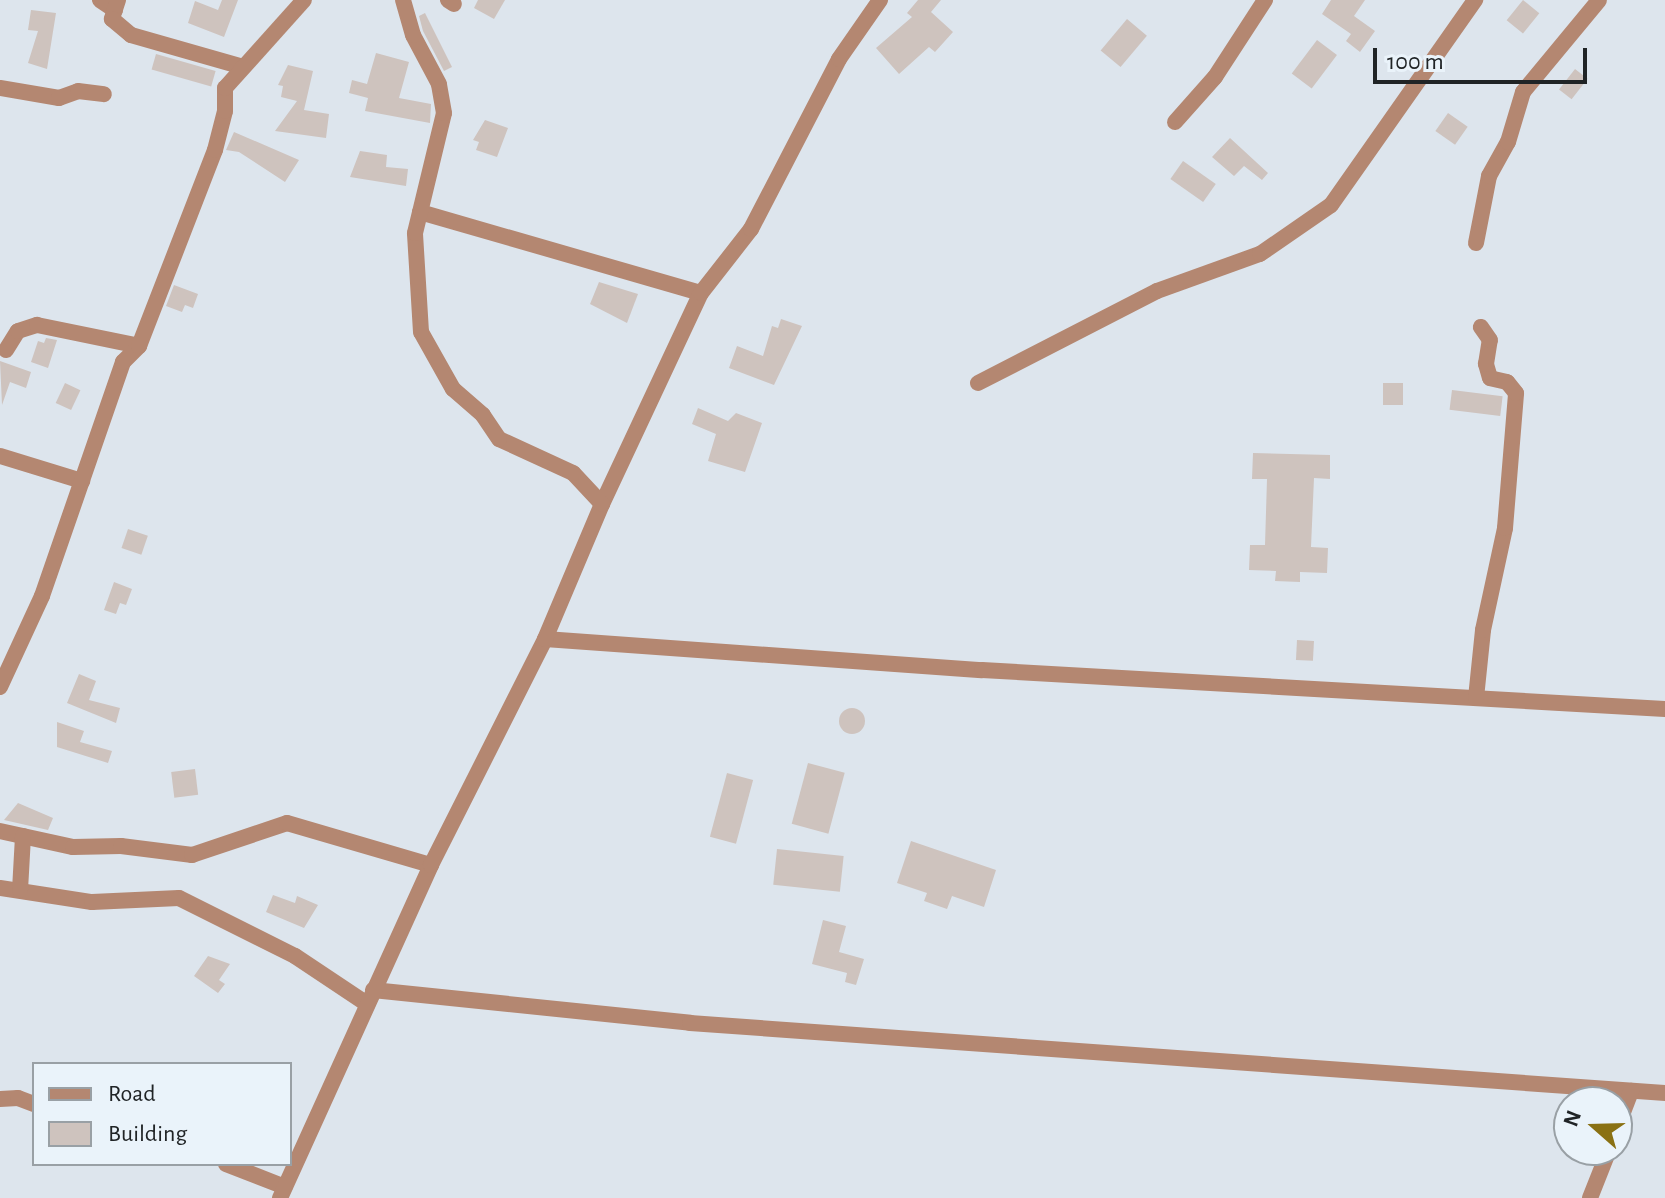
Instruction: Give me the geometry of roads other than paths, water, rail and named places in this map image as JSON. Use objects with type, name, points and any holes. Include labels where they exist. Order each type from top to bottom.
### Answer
[{"type":"street","points":[[100,0],[116,5],[112,19],[131,35],[240,66]]},
{"type":"street","points":[[0,687],[42,596],[123,362],[139,346],[215,150],[225,111],[225,88],[240,66],[304,0]]},
{"type":"street","points":[[403,0],[413,35],[439,84],[444,113],[420,212],[414,265],[421,332],[434,363],[499,439],[573,473],[602,504]]},
{"type":"street","points":[[230,1166],[283,1192],[431,865],[545,639],[602,504],[701,293],[751,229],[839,59],[880,0]]},
{"type":"street","points":[[1175,122],[1215,77],[1265,0]]},
{"type":"street","points":[[978,383],[1157,291],[1260,254],[1331,205],[1475,0]]},
{"type":"street","points":[[1476,243],[1489,176],[1508,142],[1523,92],[1599,0]]},
{"type":"street","points":[[0,88],[59,98],[78,91],[104,94]]},
{"type":"street","points":[[420,212],[701,293]]},
{"type":"street","points":[[6,350],[18,331],[37,325],[139,346]]},
{"type":"street","points":[[1476,698],[1483,630],[1505,528],[1516,393],[1507,382],[1490,378],[1486,364],[1490,340],[1481,327]]},
{"type":"street","points":[[0,456],[82,481]]},
{"type":"street","points":[[545,639],[1665,709]]},
{"type":"street","points":[[0,831],[73,847],[121,846],[192,855],[287,823],[431,865]]},
{"type":"street","points":[[20,890],[23,836]]},
{"type":"street","points":[[0,888],[92,902],[179,898],[370,997],[1562,1086]]},
{"type":"street","points":[[1633,1091],[1665,1093]]},
{"type":"street","points":[[0,1099],[18,1098],[32,1103]]},
{"type":"street","points":[[1590,1198],[1603,1166]]}]
